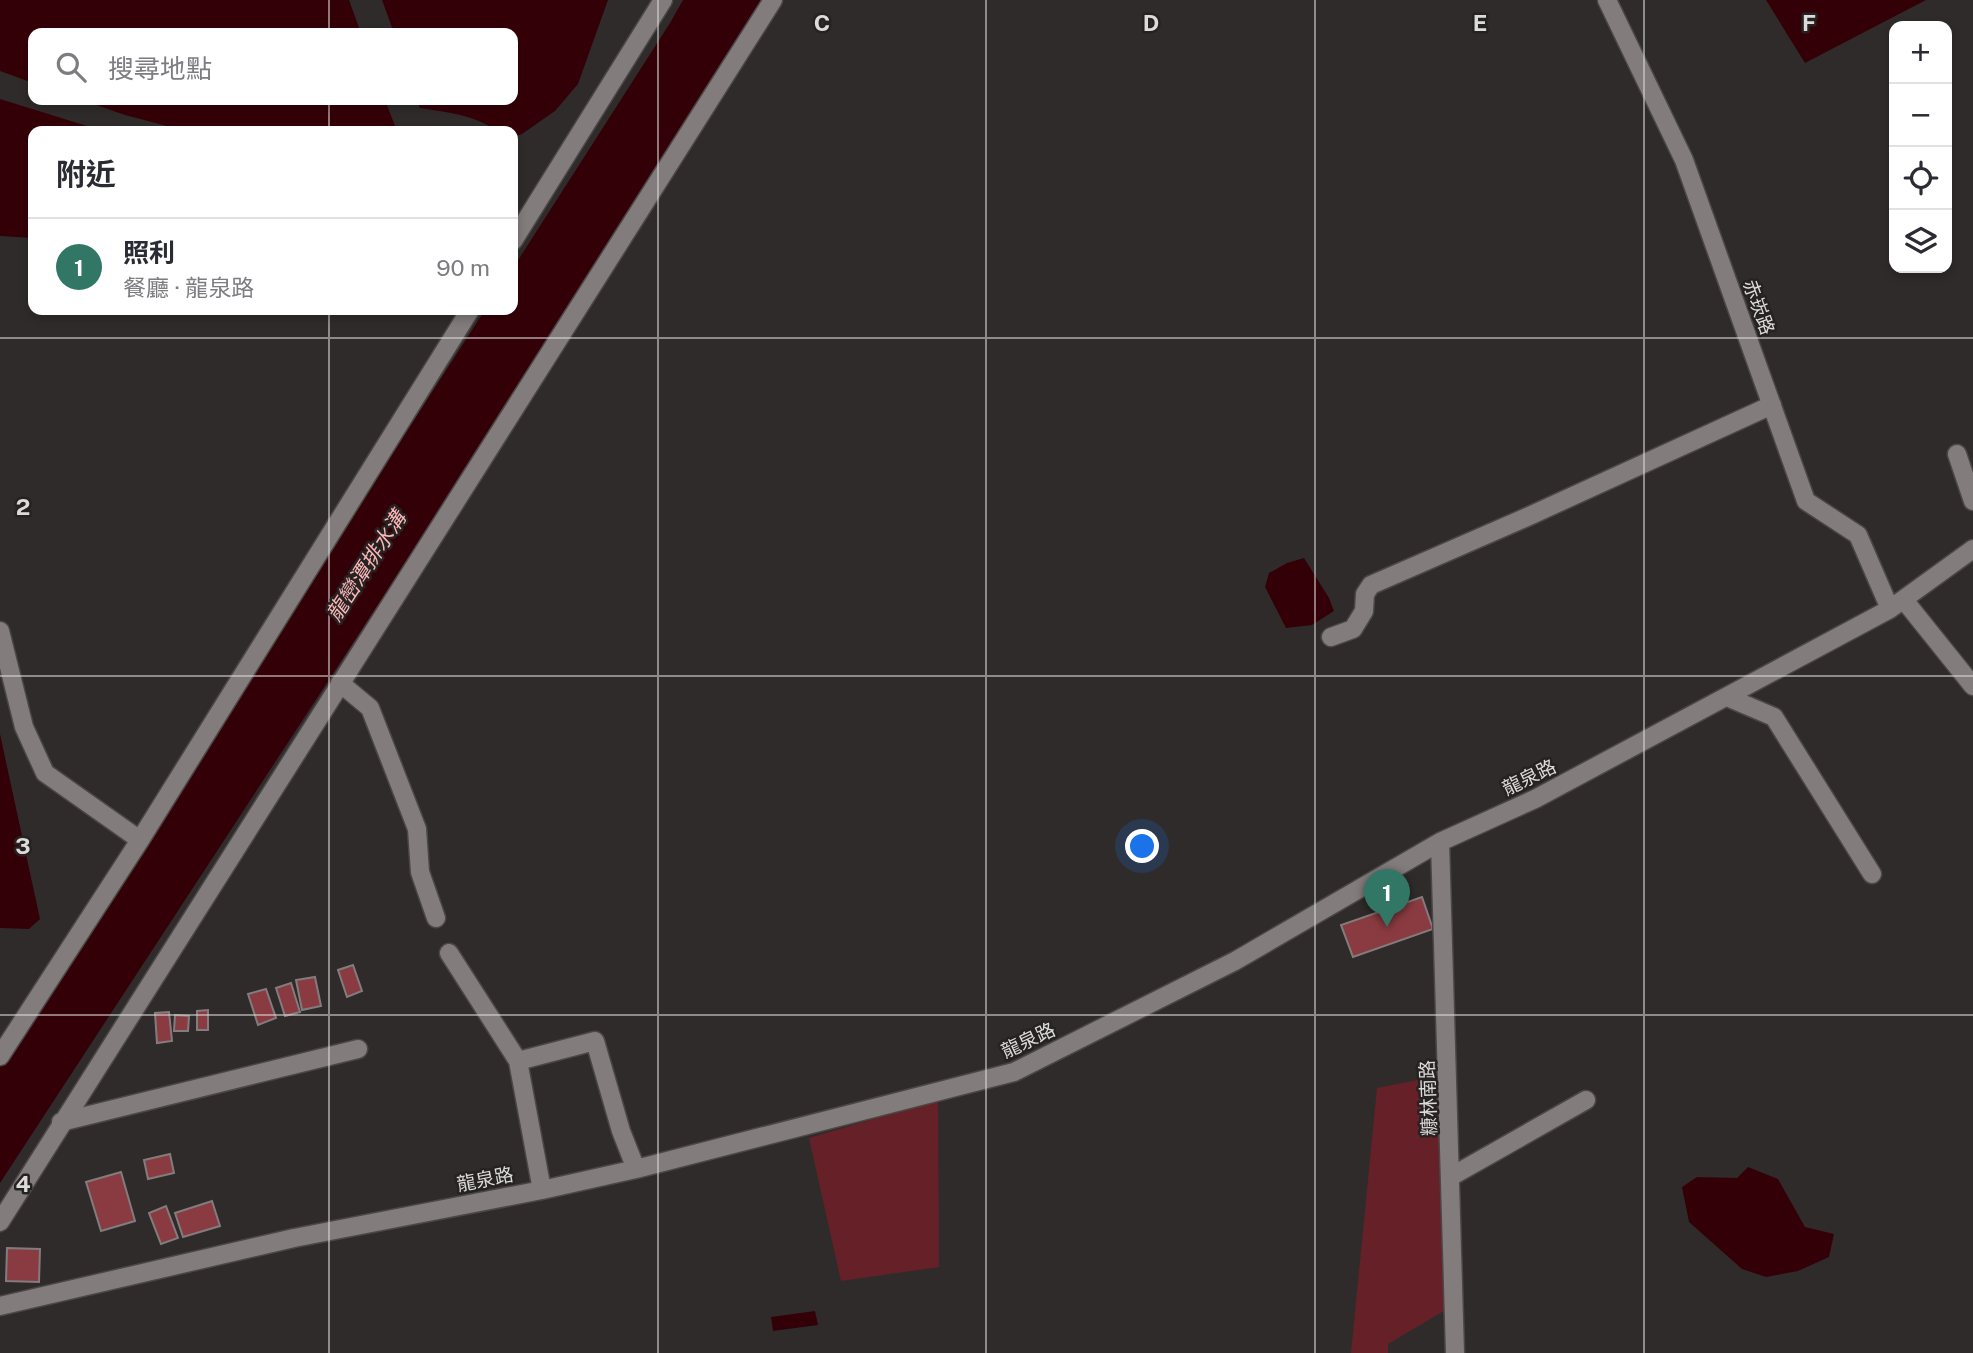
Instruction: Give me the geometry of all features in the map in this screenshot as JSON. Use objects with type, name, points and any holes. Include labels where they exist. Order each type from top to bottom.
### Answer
[{"type":"street","points":[[518,233],[663,0]]},
{"type":"street","points":[[0,1222],[773,0]]},
{"type":"street","name":"赤崁路","points":[[1607,0],[1684,160],[1806,501],[1858,535],[1897,604],[1973,686]]},
{"type":"street","points":[[0,1056],[140,840],[467,315]]},
{"type":"street","points":[[1331,637],[1353,629],[1364,611],[1365,594],[1371,584],[1527,517],[1772,405]]},
{"type":"street","points":[[1957,454],[1973,501]]},
{"type":"street","name":"龍泉路","points":[[0,1306],[294,1238],[636,1169],[1014,1072],[1235,961],[1440,842],[1535,799],[1727,697],[1897,604],[1973,549]]},
{"type":"street","points":[[0,631],[24,727],[45,773],[140,840]]},
{"type":"street","points":[[340,683],[370,708],[418,829],[420,872],[436,918]]},
{"type":"street","points":[[1727,697],[1773,717],[1872,874]]},
{"type":"street","name":"糠林南路","points":[[1440,842],[1452,1176],[1455,1353]]},
{"type":"street","points":[[449,953],[518,1061],[542,1190]]},
{"type":"street","points":[[518,1061],[595,1041],[621,1131],[636,1169]]},
{"type":"street","points":[[61,1122],[358,1049]]},
{"type":"street","points":[[1452,1176],[1586,1100]]},
{"type":"shaded area","points":[[1448,1074],[1454,1305],[1388,1344],[1388,1353],[1351,1353],[1377,1088]]},
{"type":"shaded area","points":[[938,1100],[939,1267],[841,1281],[809,1138]]},
{"type":"water","points":[[0,0],[349,0],[359,28],[28,28],[28,81],[0,71]]},
{"type":"water","points":[[382,0],[608,0],[578,84],[555,111],[518,135],[518,126],[490,126],[448,112],[420,108],[419,105],[518,105],[518,28],[392,28]]},
{"type":"water","name":"龍巒潭排水溝","points":[[683,0],[764,0],[723,77],[0,1183],[0,1062],[482,315],[518,315],[518,260]]},
{"type":"water","points":[[1766,0],[1926,0],[1805,63]]},
{"type":"water","points":[[0,99],[87,126],[28,126],[28,238],[0,236]]},
{"type":"water","points":[[96,105],[387,105],[395,126],[167,126]]},
{"type":"water","points":[[1304,558],[1334,611],[1312,625],[1286,628],[1265,587],[1269,573],[1287,563]]},
{"type":"water","points":[[0,734],[40,919],[29,929],[0,928]]},
{"type":"water","points":[[1748,1167],[1778,1179],[1805,1227],[1834,1234],[1829,1257],[1798,1271],[1766,1277],[1742,1269],[1689,1222],[1682,1187],[1697,1177],[1737,1178]]},
{"type":"water","points":[[815,1311],[818,1325],[773,1331],[771,1317]]},
{"type":"building","points":[[1422,897],[1433,929],[1353,957],[1341,925]]},
{"type":"building","points":[[353,965],[362,991],[347,997],[338,970]]},
{"type":"building","points":[[315,977],[321,1006],[302,1010],[296,980]]},
{"type":"building","points":[[291,983],[300,1012],[285,1016],[276,988]]},
{"type":"building","points":[[266,989],[276,1018],[258,1025],[248,994]]},
{"type":"building","points":[[208,1010],[208,1030],[197,1030],[197,1011]]},
{"type":"building","points":[[169,1012],[172,1041],[157,1043],[155,1013]]},
{"type":"building","points":[[175,1015],[189,1016],[188,1031],[174,1031]]},
{"type":"building","points":[[170,1154],[174,1173],[148,1179],[144,1160]]},
{"type":"building","points":[[121,1172],[135,1221],[101,1231],[86,1182]]},
{"type":"building","points":[[212,1201],[220,1226],[183,1237],[175,1213]]},
{"type":"building","points":[[166,1206],[178,1238],[161,1244],[149,1213]]},
{"type":"building","points":[[7,1248],[40,1249],[39,1282],[6,1281]]},
{"type":"place","name":"照利","points":[[1387,927]]}]
